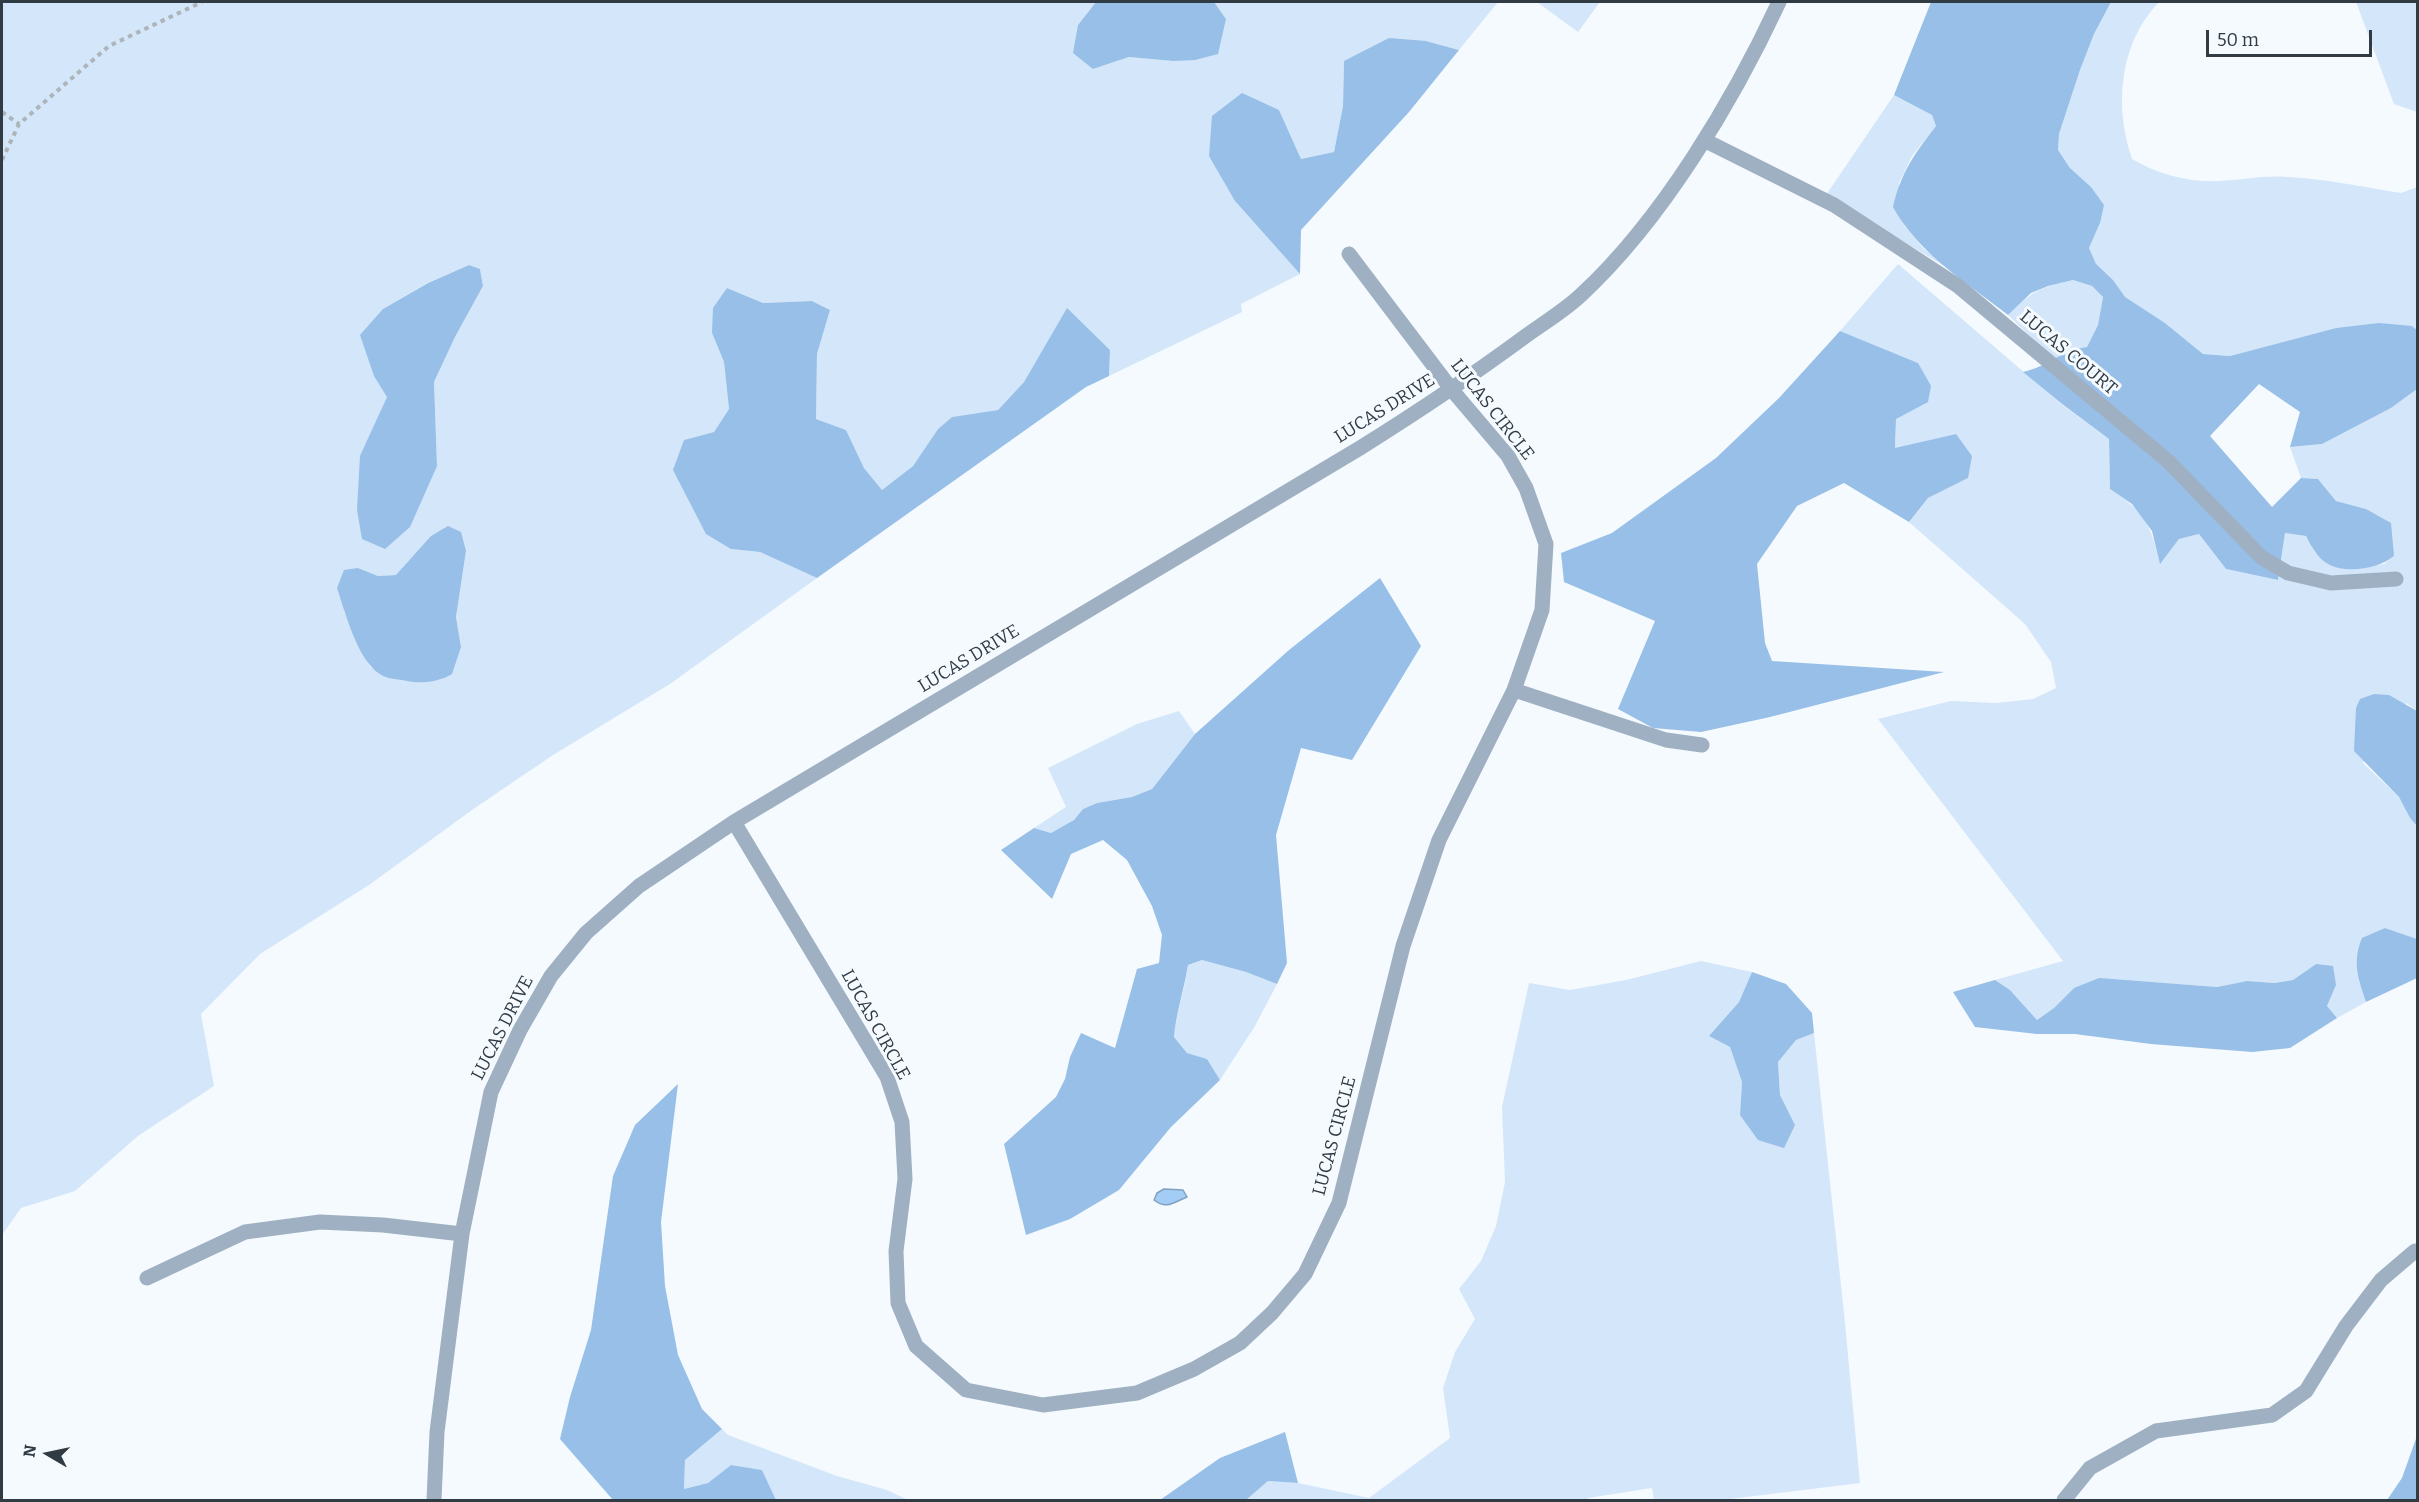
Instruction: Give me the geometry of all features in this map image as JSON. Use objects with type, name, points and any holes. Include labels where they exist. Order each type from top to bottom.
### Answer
[{"type":"street","name":"LUCAS DRIVE","points":[[434,1500],[437,1432],[462,1234],[491,1092],[520,1030],[551,976],[586,933],[639,886],[734,822],[1176,559],[1452,390],[1580,296],[1640,233],[1704,140],[1762,38],[1779,2]]},
{"type":"street","name":"LUCAS COURT","points":[[1704,140],[1834,205],[1958,286],[2168,461],[2261,557],[2288,573],[2331,583],[2396,579]]},
{"type":"street","name":"LUCAS CIRCLE","points":[[734,822],[887,1077],[902,1122],[905,1179],[896,1251],[898,1303],[916,1346],[966,1390],[1043,1405],[1137,1393],[1194,1368],[1240,1343],[1272,1313],[1305,1274],[1339,1203],[1403,946],[1439,840],[1514,690],[1542,610],[1546,544],[1526,488],[1508,456],[1452,390],[1349,254]]},
{"type":"street","points":[[1514,690],[1666,740],[1702,745]]},
{"type":"street","points":[[147,1278],[245,1232],[320,1222],[383,1225],[462,1234]]},
{"type":"street","points":[[2064,1500],[2090,1468],[2156,1431],[2272,1415],[2306,1391],[2353,1317],[2381,1280],[2415,1251]]},
{"type":"path","points":[[2,160],[19,124],[109,46],[202,2]]},
{"type":"path","points":[[2,112],[19,124]]},
{"type":"shaded area","points":[[2,2],[1096,2],[1078,25],[1093,69],[1129,57],[1173,61],[1226,19],[1214,2],[1498,2],[1459,50],[1426,41],[1344,61],[1343,106],[1334,152],[1301,159],[1279,110],[1235,201],[1300,274],[1241,304],[1242,312],[1109,376],[1110,350],[1067,309],[1024,382],[998,410],[952,417],[938,429],[913,466],[882,490],[864,468],[846,430],[816,419],[817,354],[830,310],[812,301],[763,303],[727,288],[712,333],[724,362],[729,409],[714,432],[684,440],[731,549],[760,552],[817,578],[670,684],[553,755],[472,810],[369,885],[260,954],[201,1014],[214,1086],[138,1136],[75,1191],[21,1208],[2,1235]],"holes":[[[469,265],[480,269],[483,286],[434,382],[437,466],[376,423],[387,397],[383,309],[427,283]],[[466,551],[456,617],[461,647],[371,668],[344,611],[358,568],[378,576],[397,575],[413,556]]]},
{"type":"shaded area","points":[[1096,2],[1214,2],[1226,19],[1218,54],[1195,60],[1173,61],[1129,57],[1093,69],[1073,53],[1078,25]]},
{"type":"shaded area","points":[[1537,2],[1600,2],[1578,32]]},
{"type":"shaded area","points":[[1931,2],[2111,2],[2094,34],[2080,70],[2059,134],[2058,150],[2070,168],[2091,187],[2104,205],[2100,223],[2089,248],[2096,264],[2113,280],[2125,297],[2165,323],[2203,354],[2230,356],[2336,328],[2379,323],[2412,326],[2417,330],[2417,389],[2391,408],[2322,444],[2290,447],[2300,412],[2259,384],[2210,436],[2272,507],[2301,478],[2318,479],[2336,501],[2366,509],[2391,523],[2394,556],[2381,564],[2364,568],[2337,568],[2326,563],[2319,556],[2306,536],[2285,533],[2278,580],[2226,569],[2199,534],[2179,539],[2160,564],[2152,531],[2132,504],[2110,489],[2109,439],[2023,372],[2041,366],[2069,351],[2087,347],[2098,325],[2103,297],[2092,286],[2073,280],[2031,293],[2008,315],[1930,253],[1903,224],[1893,207],[1900,183],[1910,164],[1936,126],[1932,115],[1894,95]]},
{"type":"shaded area","points":[[2111,2],[2159,2],[2135,37],[2124,76],[2123,118],[2132,159],[2163,173],[2197,181],[2288,177],[2330,181],[2401,193],[2417,187],[2417,330],[2412,326],[2336,328],[2230,356],[2203,354],[2165,323],[2124,297],[2113,280],[2096,265],[2089,248],[2100,223],[2091,187],[2070,168],[2058,150],[2059,134],[2080,70],[2094,34]]},
{"type":"shaded area","points":[[2356,2],[2417,2],[2417,112],[2394,104]]},
{"type":"shaded area","points":[[1389,38],[1426,41],[1459,50],[1409,112],[1301,230],[1300,274],[1235,201],[1209,156],[1212,116],[1242,93],[1279,110],[1301,159],[1334,152],[1343,106],[1344,61]]},
{"type":"shaded area","points":[[1894,95],[1932,115],[1936,126],[1912,156],[1899,183],[1903,224],[1923,248],[1954,272],[1826,195]]},
{"type":"shaded area","points":[[1898,264],[2061,404],[2109,439],[2110,489],[2139,512],[2149,528],[2160,563],[2179,539],[2199,534],[2226,569],[2278,580],[2285,533],[2306,536],[2315,553],[2350,569],[2384,564],[2394,556],[2366,509],[2336,501],[2318,479],[2301,478],[2290,447],[2322,444],[2391,408],[2417,389],[2417,711],[2406,703],[2363,763],[2399,797],[2417,826],[2417,939],[2385,928],[2359,980],[2366,1002],[2337,1018],[2327,1006],[2336,985],[2316,964],[2293,980],[2275,983],[2247,981],[2217,987],[2135,981],[2074,988],[2054,1008],[2037,1020],[2010,990],[1995,980],[2063,961],[1878,719],[1951,701],[1996,703],[2033,699],[2056,688],[2051,662],[2025,624],[1909,522],[1928,498],[1968,478],[1956,434],[1895,449],[1896,419],[1918,363],[1840,331]]},
{"type":"shaded area","points":[[469,265],[480,269],[483,286],[434,382],[437,466],[410,527],[385,549],[362,539],[357,510],[360,456],[387,397],[374,376],[360,335],[383,309],[428,283]]},
{"type":"shaded area","points":[[2073,280],[2092,286],[2103,297],[2098,325],[2087,347],[2070,349],[2054,359],[2008,315],[2037,291]]},
{"type":"shaded area","points":[[727,288],[763,303],[812,301],[830,310],[817,354],[816,419],[846,430],[864,468],[882,490],[913,466],[938,429],[952,417],[998,410],[1024,382],[1067,308],[1110,350],[1109,376],[1086,387],[817,578],[760,552],[731,549],[706,534],[673,470],[684,440],[714,432],[729,409],[724,362],[712,333],[713,308]]},
{"type":"shaded area","points":[[1840,331],[1918,363],[1931,386],[1928,402],[1896,419],[1895,448],[1956,434],[1972,456],[1968,478],[1928,498],[1909,522],[1844,483],[1797,506],[1757,564],[1765,643],[1772,661],[1944,672],[1770,717],[1701,732],[1653,728],[1618,709],[1655,621],[1564,582],[1561,553],[1612,533],[1716,458],[1779,398]]},
{"type":"shaded area","points":[[448,526],[461,532],[466,551],[456,617],[461,647],[452,674],[436,681],[424,682],[383,676],[372,668],[365,658],[348,622],[337,588],[344,570],[358,568],[378,576],[396,575],[431,536]]},
{"type":"shaded area","points":[[1380,578],[1421,646],[1352,760],[1301,748],[1276,835],[1287,963],[1277,984],[1246,972],[1202,960],[1188,965],[1174,1037],[1187,1053],[1207,1059],[1220,1080],[1171,1127],[1119,1190],[1070,1219],[1026,1235],[1004,1144],[1056,1097],[1065,1079],[1070,1057],[1081,1033],[1115,1048],[1137,969],[1159,963],[1162,935],[1152,906],[1127,860],[1103,840],[1071,854],[1052,899],[1001,850],[1034,828],[1051,833],[1074,820],[1083,809],[1097,803],[1132,797],[1152,789],[1195,734],[1289,650]]},
{"type":"shaded area","points":[[2374,694],[2389,695],[2417,711],[2417,826],[2399,797],[2354,751],[2356,708],[2360,699]]},
{"type":"shaded area","points":[[1179,711],[1195,734],[1152,789],[1132,797],[1097,803],[1083,809],[1074,820],[1051,833],[1034,828],[1066,807],[1048,768],[1137,724]]},
{"type":"shaded area","points":[[2385,928],[2417,939],[2417,978],[2366,1002],[2357,970],[2359,947],[2362,938]]},
{"type":"shaded area","points":[[1202,960],[1246,972],[1277,984],[1255,1026],[1220,1080],[1207,1059],[1187,1053],[1174,1037],[1188,965]]},
{"type":"shaded area","points":[[1701,961],[1752,972],[1739,1002],[1709,1036],[1730,1047],[1742,1082],[1740,1115],[1795,1125],[1780,1095],[1778,1062],[1796,1040],[1814,1033],[1860,1483],[1722,1500],[1654,1500],[1652,1488],[1588,1498],[1588,1500],[1246,1500],[1268,1481],[1298,1483],[1369,1498],[1450,1438],[1443,1388],[1455,1352],[1475,1319],[1459,1289],[1481,1261],[1496,1226],[1505,1182],[1502,1107],[1529,983],[1570,990],[1626,980]]},
{"type":"shaded area","points":[[2316,964],[2333,966],[2336,985],[2327,1006],[2337,1018],[2290,1048],[2252,1052],[2151,1044],[2075,1034],[2037,1034],[1975,1027],[1953,992],[1995,980],[2010,990],[2037,1020],[2054,1008],[2074,988],[2099,978],[2217,987],[2247,981],[2275,983],[2293,980]]},
{"type":"shaded area","points":[[1752,972],[1786,984],[1812,1013],[1814,1033],[1796,1040],[1778,1062],[1780,1095],[1795,1125],[1784,1148],[1758,1140],[1740,1115],[1742,1082],[1730,1047],[1709,1036],[1739,1002]]},
{"type":"shaded area","points":[[678,1084],[661,1222],[665,1286],[678,1355],[702,1409],[722,1429],[685,1460],[684,1489],[708,1483],[731,1465],[762,1470],[776,1500],[613,1500],[560,1439],[570,1397],[591,1330],[613,1176],[635,1125]]},
{"type":"shaded area","points":[[1164,1189],[1183,1190],[1187,1197],[1167,1205],[1154,1200],[1157,1193]]},
{"type":"shaded area","points":[[722,1429],[728,1435],[837,1476],[887,1490],[908,1500],[776,1500],[762,1470],[731,1465],[708,1483],[684,1489],[685,1460]]},
{"type":"shaded area","points":[[1285,1432],[1298,1483],[1268,1481],[1246,1500],[1160,1500],[1220,1458]]},
{"type":"shaded area","points":[[2417,1436],[2417,1500],[2387,1500],[2402,1478]]}]
